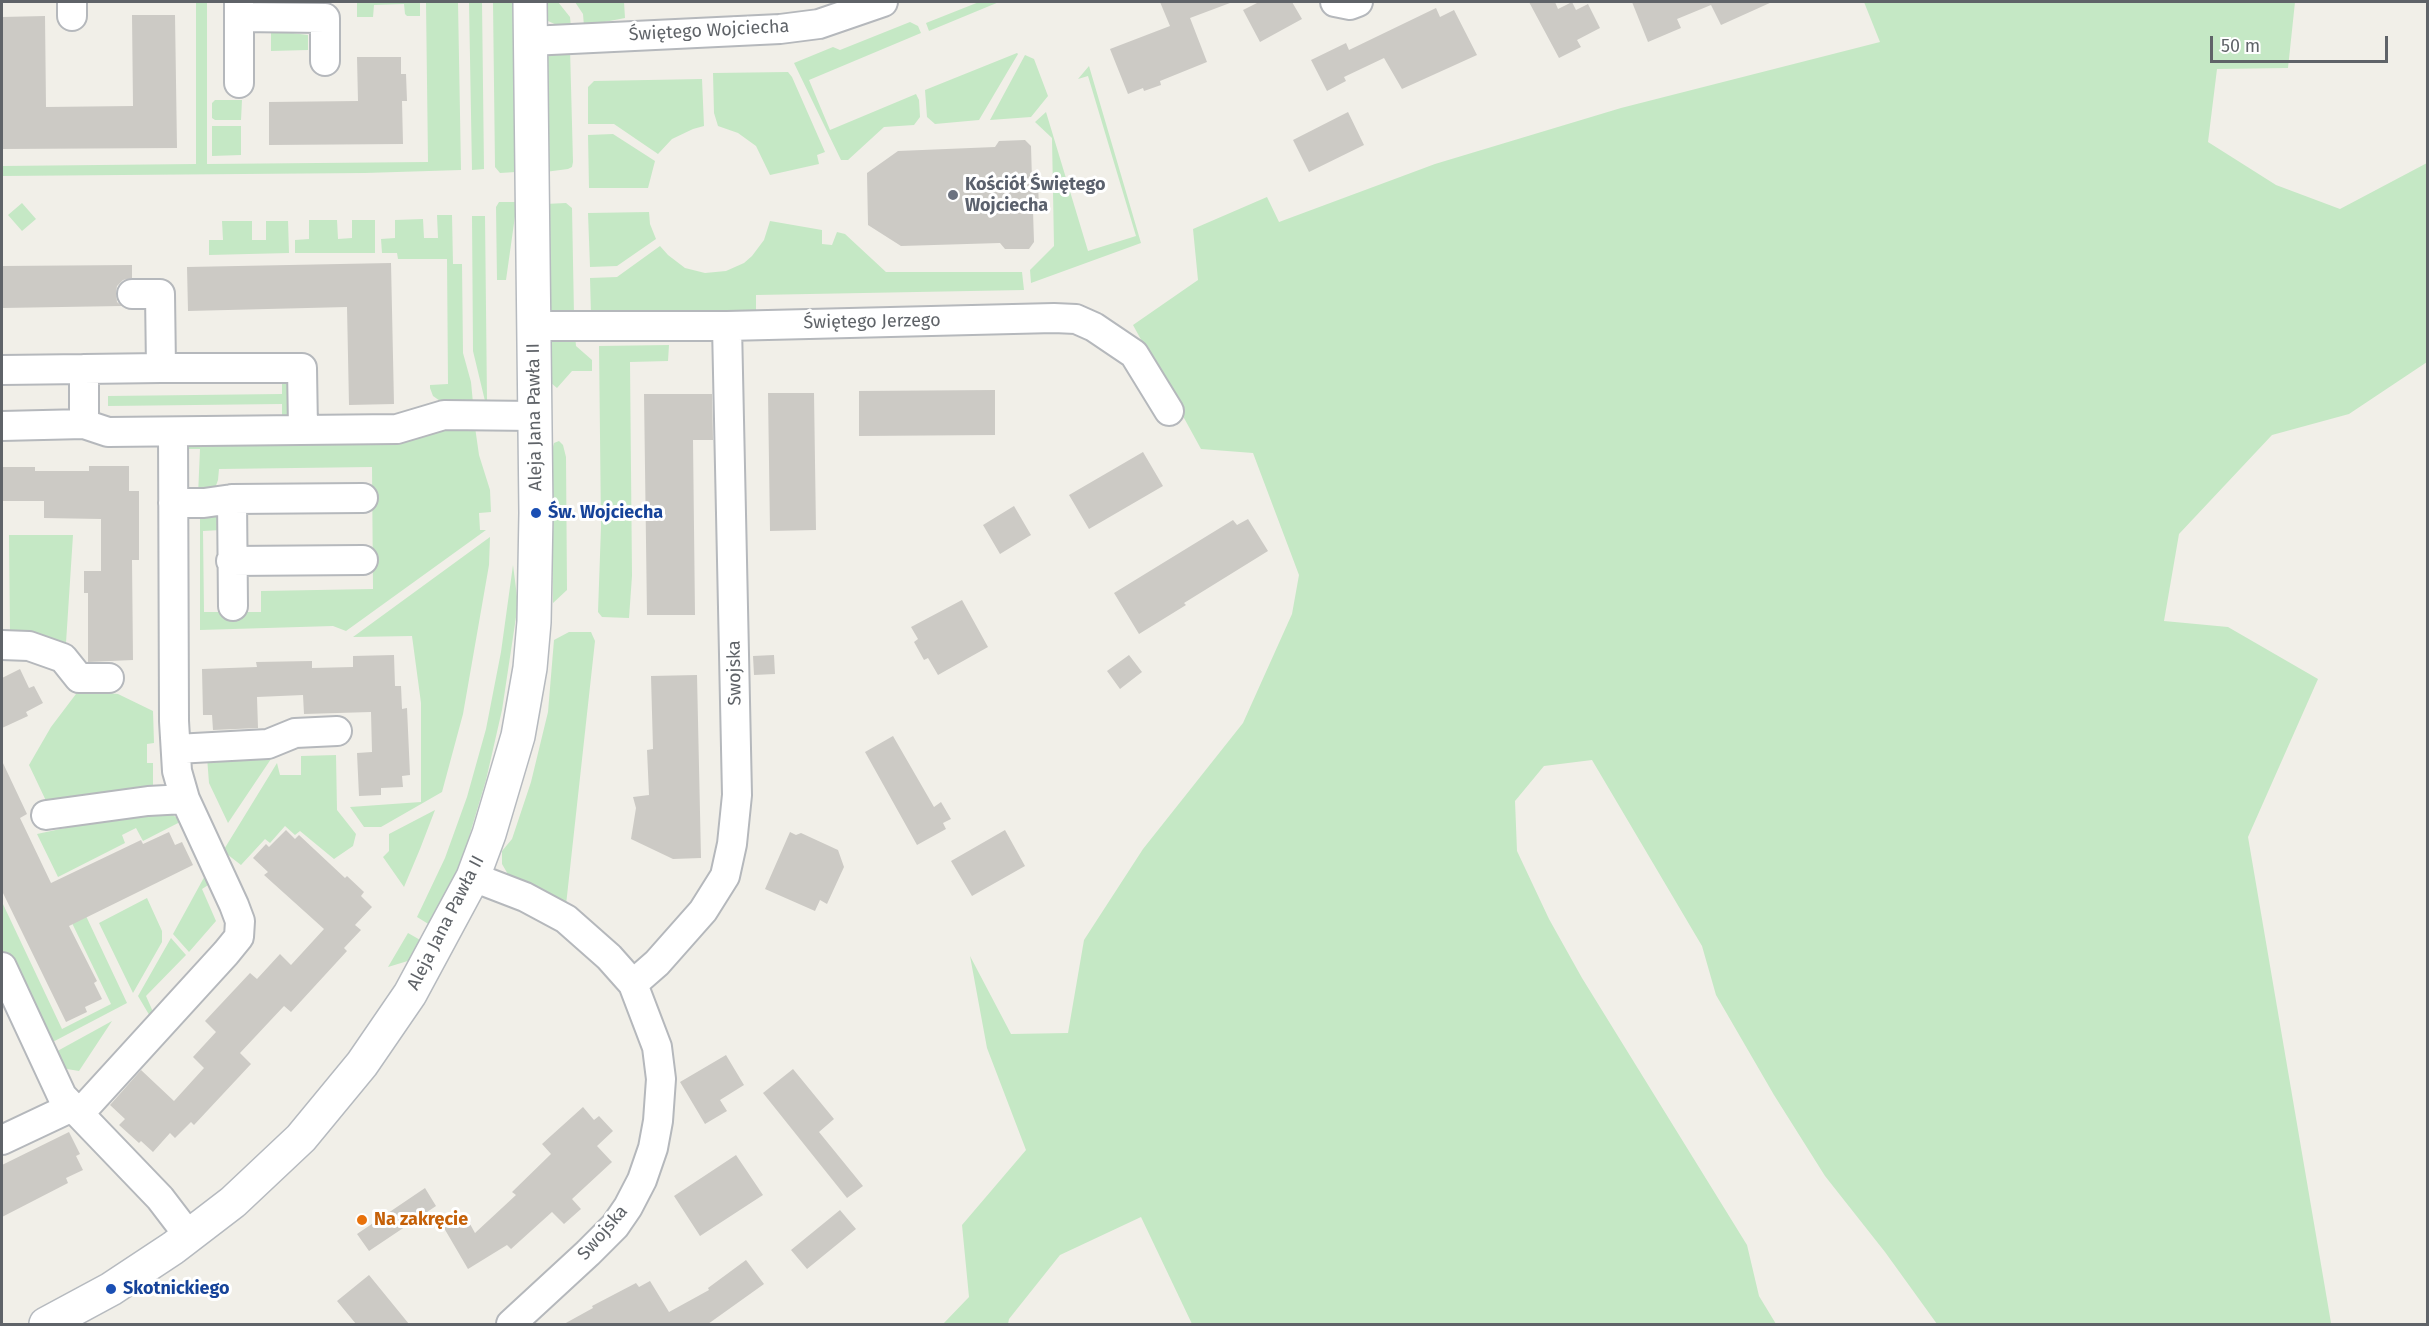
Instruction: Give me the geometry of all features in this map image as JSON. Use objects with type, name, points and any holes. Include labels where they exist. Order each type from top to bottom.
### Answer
[{"type":"street","name":"Aleja Jana Pawła II","points":[[46,1324],[111,1289],[189,1236],[233,1202],[301,1138],[350,1080],[410,994],[473,877],[503,793],[518,736],[530,668],[535,602],[530,2]]},
{"type":"street","name":"Świętego Wojciecha","points":[[530,41],[819,24],[883,2]]},
{"type":"street","points":[[1335,2],[1350,5],[1358,2]]},
{"type":"street","points":[[239,83],[239,9],[325,10],[325,61]]},
{"type":"street","points":[[132,294],[160,294],[161,368]]},
{"type":"street","name":"Świętego Jerzego","points":[[534,326],[727,326],[1054,318],[1076,320],[1094,327],[1134,354],[1169,411]]},
{"type":"street","name":"Swojska","points":[[633,984],[657,963],[703,911],[725,876],[732,844],[736,772],[727,326]]},
{"type":"street","points":[[2,370],[302,368],[303,429]]},
{"type":"street","points":[[84,369],[84,424]]},
{"type":"street","points":[[2,426],[84,424],[108,432],[398,429],[444,415],[535,416]]},
{"type":"street","points":[[2,1140],[76,1111],[239,937],[240,921],[234,904],[185,799],[177,771],[174,721],[173,432]]},
{"type":"street","points":[[173,503],[204,503],[232,499],[363,498]]},
{"type":"street","points":[[232,499],[232,606]]},
{"type":"street","points":[[231,561],[363,560]]},
{"type":"street","points":[[2,645],[29,646],[63,658],[79,678],[109,678]]},
{"type":"street","points":[[176,749],[268,744],[295,733],[337,731]]},
{"type":"street","points":[[46,815],[148,801],[185,799]]},
{"type":"street","name":"Swojska","points":[[473,877],[525,897],[566,919],[609,957],[633,984],[657,1047],[661,1079],[658,1121],[653,1148],[642,1180],[615,1226],[514,1323]]},
{"type":"street","points":[[2,967],[62,1096],[160,1198],[189,1236]]},
{"type":"green space","points":[[196,2],[207,2],[207,164],[428,162],[426,2],[458,2],[461,170],[2,176],[2,166],[196,164]]},
{"type":"green space","points":[[357,2],[420,2],[420,16],[407,16],[404,4],[374,5],[373,17],[357,17]]},
{"type":"green space","points":[[469,2],[482,2],[484,169],[472,170]]},
{"type":"green space","points":[[493,2],[515,2],[516,172],[500,173],[495,167]]},
{"type":"green space","points":[[543,2],[558,2],[570,17],[571,27],[559,26],[548,21],[545,17]]},
{"type":"green space","points":[[575,2],[624,2],[625,18],[584,26],[583,14]]},
{"type":"green space","points":[[979,2],[999,2],[929,31],[926,23]]},
{"type":"green space","points":[[1864,2],[2295,2],[2288,68],[2217,69],[2208,142],[2276,185],[2340,209],[2427,163],[2427,362],[2349,414],[2272,435],[2179,534],[2164,621],[2228,627],[2318,679],[2248,837],[2331,1323],[1937,1324],[1885,1252],[1825,1176],[1774,1095],[1716,995],[1702,946],[1592,760],[1544,766],[1515,801],[1517,851],[1549,919],[1582,978],[1747,1245],[1759,1296],[1776,1324],[1192,1324],[1141,1217],[1060,1255],[1009,1319],[1008,1324],[943,1324],[969,1297],[962,1225],[1026,1150],[987,1048],[970,956],[1011,1034],[1068,1033],[1084,940],[1143,849],[1243,723],[1292,614],[1299,575],[1253,453],[1201,449],[1133,325],[1198,280],[1193,229],[1267,197],[1279,222],[1435,164],[1621,108],[1880,42]]},
{"type":"green space","points":[[910,22],[918,26],[921,33],[809,80],[830,130],[916,94],[919,100],[920,117],[914,125],[884,127],[848,160],[841,160],[794,63],[833,47],[840,50]]},
{"type":"green space","points":[[252,28],[308,35],[308,50],[271,51],[271,33],[250,33]]},
{"type":"green space","points":[[570,48],[572,167],[545,172],[546,61],[554,52]]},
{"type":"green space","points":[[1017,53],[979,120],[935,124],[927,117],[925,90]]},
{"type":"green space","points":[[1025,55],[1034,59],[1048,96],[1031,117],[990,120]]},
{"type":"green space","points":[[1089,66],[1141,243],[1031,283],[1030,270],[1054,246],[1052,138],[1035,122],[1046,112],[1088,251],[1136,236],[1088,76],[1078,79]]},
{"type":"green space","points":[[788,72],[825,152],[817,155],[819,164],[770,175],[756,146],[738,133],[718,126],[714,113],[713,73]]},
{"type":"green space","points":[[702,79],[704,126],[672,139],[658,154],[614,124],[588,124],[588,87],[594,81]]},
{"type":"green space","points":[[215,100],[242,100],[241,120],[212,118],[212,103]]},
{"type":"green space","points":[[212,126],[241,126],[241,155],[212,156]]},
{"type":"green space","points":[[613,134],[655,161],[648,188],[589,188],[588,135]]},
{"type":"green space","points":[[499,202],[517,202],[506,280],[497,280],[496,207]]},
{"type":"green space","points":[[22,203],[36,219],[22,231],[8,215]]},
{"type":"green space","points":[[566,203],[572,208],[574,315],[552,313],[549,309],[545,204]]},
{"type":"green space","points":[[649,212],[650,224],[656,239],[617,266],[590,267],[588,213]]},
{"type":"green space","points":[[437,215],[452,215],[453,264],[462,264],[463,353],[471,382],[473,403],[443,403],[433,396],[430,388],[430,385],[448,384],[447,259],[398,259],[397,253],[382,253],[381,239],[395,238],[395,220],[423,219],[424,238],[438,238]]},
{"type":"green space","points":[[472,216],[485,216],[487,401],[485,401],[473,351]]},
{"type":"green space","points":[[309,220],[337,220],[338,239],[352,238],[352,220],[375,220],[375,253],[295,253],[295,240],[309,239]]},
{"type":"green space","points":[[222,221],[252,221],[252,240],[266,240],[266,221],[288,221],[289,253],[209,255],[209,240],[223,240]]},
{"type":"green space","points":[[770,221],[822,230],[822,244],[832,245],[837,232],[845,234],[886,272],[1022,272],[1024,290],[756,295],[756,311],[591,315],[590,278],[617,277],[660,246],[685,268],[705,273],[726,271],[744,263],[752,256],[764,240]]},
{"type":"green space","points":[[575,335],[576,346],[592,360],[592,371],[572,371],[557,388],[551,383],[548,373],[549,344],[554,338]]},
{"type":"green space","points":[[669,345],[668,361],[630,362],[632,576],[629,618],[602,617],[598,612],[601,527],[599,346]]},
{"type":"green space","points":[[282,376],[288,381],[292,414],[282,422],[282,404],[108,406],[108,396],[282,394]]},
{"type":"green space","points":[[448,426],[475,427],[479,455],[490,490],[491,512],[479,513],[480,530],[486,530],[346,631],[333,626],[200,630],[200,511],[214,513],[219,520],[221,530],[203,531],[204,612],[261,612],[261,591],[373,589],[372,467],[219,469],[214,491],[198,496],[200,449],[184,449],[192,442]]},
{"type":"green space","points":[[559,441],[563,445],[566,457],[567,590],[553,603],[551,454],[554,443]]},
{"type":"green space","points":[[9,535],[73,535],[66,643],[24,631],[10,632]]},
{"type":"green space","points":[[490,537],[489,565],[463,714],[442,792],[381,827],[364,827],[350,807],[421,802],[421,703],[412,636],[353,637]]},
{"type":"green space","points":[[513,565],[518,604],[502,710],[486,780],[461,864],[430,925],[417,917],[445,858],[467,797],[486,729],[501,652]]},
{"type":"green space","points":[[569,632],[591,632],[595,641],[566,905],[509,876],[502,864],[502,851],[512,839],[531,782],[548,712],[554,640]]},
{"type":"green space","points":[[79,690],[118,694],[153,711],[154,743],[147,744],[147,763],[153,763],[153,790],[48,805],[29,765],[51,727]]},
{"type":"green space","points":[[275,753],[228,823],[209,783],[207,757]]},
{"type":"green space","points":[[336,755],[337,810],[356,834],[353,846],[334,859],[300,831],[295,835],[285,826],[270,843],[265,839],[241,865],[223,851],[277,763],[280,775],[301,775],[301,756]]},
{"type":"green space","points":[[435,810],[404,887],[383,857],[389,851],[389,834]]},
{"type":"green space","points":[[140,812],[171,814],[182,821],[143,841],[136,828],[122,835],[125,843],[58,877],[37,834]]},
{"type":"green space","points":[[207,872],[216,880],[202,889],[216,921],[189,952],[173,934]]},
{"type":"green space","points":[[147,898],[162,931],[162,942],[133,993],[99,923]]},
{"type":"green space","points":[[2,902],[62,1029],[111,1004],[72,923],[86,916],[127,1003],[47,1045],[2,950]]},
{"type":"green space","points":[[408,933],[422,941],[411,960],[388,967]]},
{"type":"green space","points":[[171,938],[186,955],[146,996],[154,1014],[151,1018],[138,996]]},
{"type":"green space","points":[[112,1021],[79,1071],[67,1069],[58,1063],[52,1054]]},
{"type":"building","points":[[1160,2],[1230,3],[1190,18],[1207,62],[1160,81],[1161,85],[1144,91],[1143,88],[1128,94],[1110,49],[1170,26]]},
{"type":"building","points":[[1259,2],[1292,2],[1302,19],[1260,42],[1243,10]]},
{"type":"building","points":[[1529,2],[1555,2],[1558,9],[1572,2],[1576,10],[1588,4],[1600,28],[1577,40],[1581,47],[1559,58]]},
{"type":"building","points":[[1632,2],[1772,2],[1721,25],[1711,5],[1677,19],[1681,28],[1648,42]]},
{"type":"building","points":[[1436,8],[1440,17],[1454,10],[1477,55],[1402,89],[1384,58],[1344,77],[1346,81],[1327,91],[1311,60],[1346,43],[1349,50]]},
{"type":"building","points":[[132,15],[175,15],[177,148],[3,149],[2,17],[45,16],[46,107],[133,106]]},
{"type":"building","points":[[357,57],[401,57],[401,74],[406,74],[407,101],[402,101],[403,144],[269,145],[269,102],[358,101]]},
{"type":"building","points":[[1348,112],[1364,145],[1309,172],[1293,140]]},
{"type":"building","name":"Kościół Świętego Wojciecha","points":[[1025,140],[1031,146],[1032,180],[1038,180],[1039,211],[1033,211],[1034,242],[1029,249],[1005,249],[1000,243],[901,246],[868,225],[867,173],[898,151],[995,147],[999,141]]},
{"type":"building","points":[[391,263],[394,404],[349,405],[347,307],[188,311],[187,267]]},
{"type":"building","points":[[132,265],[132,278],[123,280],[117,286],[117,302],[122,306],[2,308],[2,266]]},
{"type":"building","points":[[995,390],[995,435],[859,436],[859,391]]},
{"type":"building","points":[[768,393],[814,393],[816,530],[770,531]]},
{"type":"building","points":[[644,394],[712,394],[713,440],[693,440],[695,615],[647,615]]},
{"type":"building","points":[[1143,452],[1163,486],[1089,529],[1069,495]]},
{"type":"building","points":[[89,466],[129,466],[129,491],[139,491],[139,560],[132,560],[133,660],[88,662],[88,593],[84,593],[84,571],[101,571],[101,519],[44,518],[44,501],[2,501],[2,467],[35,467],[35,471],[89,471]]},
{"type":"building","points":[[1014,506],[1031,535],[1000,554],[983,525]]},
{"type":"building","points":[[1248,519],[1268,551],[1139,634],[1114,593],[1233,520],[1237,525]]},
{"type":"building","points":[[962,600],[988,647],[938,675],[928,658],[924,660],[914,642],[918,639],[911,627]]},
{"type":"building","points":[[394,655],[395,686],[401,686],[402,709],[407,708],[410,775],[402,776],[403,787],[381,788],[381,795],[359,796],[357,753],[372,752],[371,712],[304,714],[303,695],[257,697],[258,728],[213,730],[212,715],[203,715],[202,669],[257,667],[256,662],[312,661],[312,668],[353,667],[353,656]]},
{"type":"building","points":[[774,655],[775,674],[754,675],[753,656]]},
{"type":"building","points":[[1129,655],[1142,672],[1120,689],[1107,671]]},
{"type":"building","points":[[20,669],[29,688],[34,686],[43,703],[26,712],[28,716],[2,728],[2,678]]},
{"type":"building","points":[[697,675],[701,858],[673,859],[631,839],[636,808],[633,797],[649,795],[647,750],[653,749],[651,676]]},
{"type":"building","points":[[893,736],[934,807],[941,802],[951,819],[943,823],[946,829],[917,845],[865,752]]},
{"type":"building","points":[[2,761],[27,814],[20,818],[51,883],[141,840],[143,844],[169,832],[175,845],[182,842],[193,865],[69,926],[97,981],[94,983],[102,999],[85,1007],[87,1012],[66,1022],[2,891]]},
{"type":"building","points":[[286,830],[295,839],[299,835],[345,878],[347,876],[364,892],[361,896],[372,907],[355,925],[361,930],[344,948],[347,951],[291,1012],[284,1006],[240,1053],[251,1064],[194,1125],[191,1122],[175,1138],[170,1133],[153,1152],[119,1125],[125,1119],[110,1105],[141,1070],[174,1101],[204,1068],[193,1057],[216,1032],[205,1021],[250,973],[257,979],[280,954],[291,965],[324,929],[264,875],[268,872],[253,858],[266,844],[269,847]]},
{"type":"building","points":[[1005,830],[1025,866],[972,896],[951,861]]},
{"type":"building","points":[[790,832],[796,835],[801,833],[838,850],[844,867],[827,904],[820,900],[815,911],[765,889]]},
{"type":"building","points":[[726,1055],[744,1085],[720,1100],[727,1111],[705,1124],[680,1082]]},
{"type":"building","points":[[793,1069],[834,1119],[819,1132],[863,1186],[847,1198],[763,1093]]},
{"type":"building","points":[[583,1107],[594,1120],[599,1116],[613,1131],[597,1146],[612,1162],[572,1199],[581,1209],[564,1224],[552,1212],[511,1249],[507,1245],[468,1269],[444,1228],[465,1215],[475,1233],[516,1195],[512,1192],[551,1154],[542,1144]]},
{"type":"building","points":[[69,1132],[80,1154],[76,1156],[83,1170],[66,1178],[68,1183],[2,1217],[2,1165]]},
{"type":"building","points":[[736,1155],[763,1195],[700,1236],[674,1196]]},
{"type":"building","points":[[425,1188],[436,1206],[369,1251],[357,1234]]},
{"type":"building","points":[[840,1210],[856,1229],[807,1269],[791,1250]]},
{"type":"building","points":[[746,1260],[764,1284],[708,1324],[564,1324],[636,1283],[639,1287],[650,1281],[669,1312],[709,1290],[708,1288]]},
{"type":"building","points":[[369,1275],[409,1324],[356,1324],[337,1301]]},
{"type":"place","name":"Kościół Świętego Wojciecha","points":[[953,195]]},
{"type":"place","name":"Św. Wojciecha","points":[[536,513]]},
{"type":"place","name":"Na zakręcie","points":[[362,1220]]},
{"type":"place","name":"Skotnickiego","points":[[111,1289]]}]
